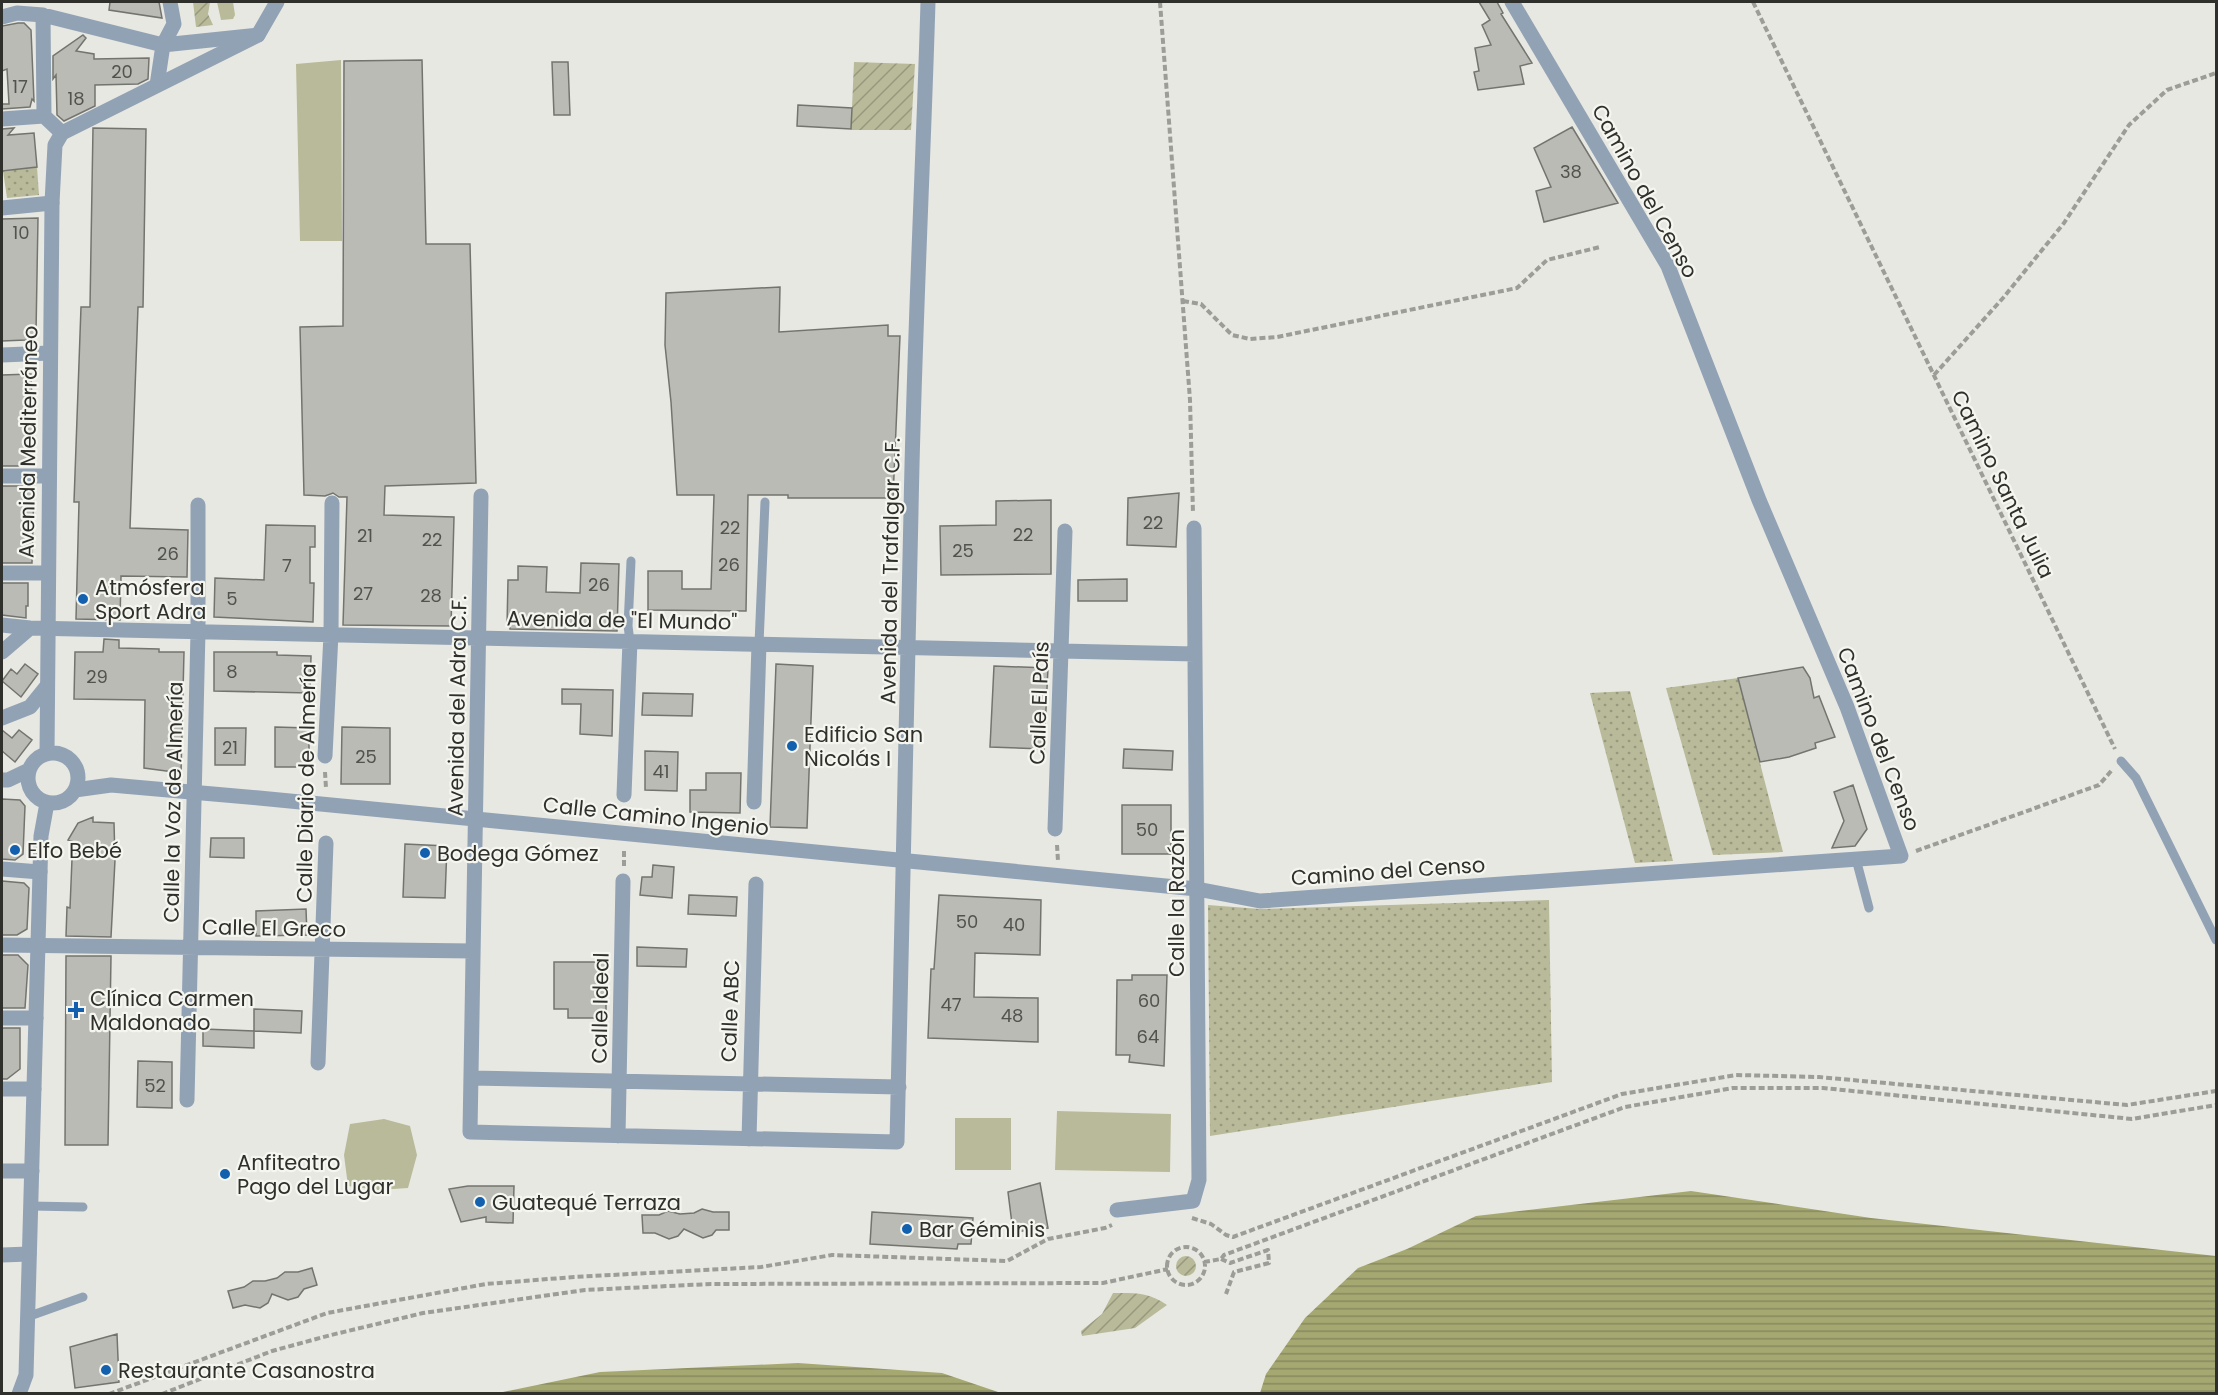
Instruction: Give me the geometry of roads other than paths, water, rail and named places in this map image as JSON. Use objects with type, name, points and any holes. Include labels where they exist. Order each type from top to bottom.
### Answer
[{"type":"street","points":[[157,85],[163,45],[174,24],[170,2]]},
{"type":"street","points":[[43,15],[44,116],[62,133],[258,35],[277,2]]},
{"type":"street","name":"Avenida del Trafalgar C.F.","points":[[749,1139],[897,1142],[912,498],[928,2]]},
{"type":"street","name":"Camino del Censo","points":[[1197,889],[1260,901],[1901,856],[1847,707],[1759,500],[1668,266],[1512,2]]},
{"type":"street","points":[[2,17],[17,13],[43,15],[163,45],[258,35]]},
{"type":"street","points":[[2,119],[44,116]]},
{"type":"street","name":"Avenida Mediterráneo","points":[[47,754],[52,204],[55,145],[62,133]]},
{"type":"street","points":[[2,208],[52,204]]},
{"type":"street","points":[[2,355],[50,353]]},
{"type":"street","points":[[2,476],[49,476]]},
{"type":"street","name":"Avenida del Adra C.F.","points":[[481,496],[470,1132],[618,1136]]},
{"type":"street","name":"Calle Diario de Almería","points":[[325,756],[331,634],[332,503]]},
{"type":"street","name":"Calle la Voz de Almería","points":[[187,1100],[198,631],[198,505]]},
{"type":"street","name":"Calle la Razón","points":[[1117,1210],[1193,1201],[1198,1180],[1194,528]]},
{"type":"street","name":"Calle El País","points":[[1055,829],[1065,531]]},
{"type":"street","points":[[2,573],[48,573]]},
{"type":"street","name":"Avenida de \"El Mundo\"","points":[[2,625],[30,628],[1195,654]]},
{"type":"street","points":[[2,651],[30,628]]},
{"type":"street","points":[[624,795],[630,641]]},
{"type":"street","points":[[754,802],[759,644]]},
{"type":"street","points":[[2,717],[30,707],[47,686]]},
{"type":"street","points":[[47,754],[63,755],[75,766],[78,774],[75,790],[63,801],[47,803],[33,794],[29,787],[29,770],[33,763],[47,754]]},
{"type":"street","points":[[4,780],[29,770]]},
{"type":"street","name":"Calle Camino Ingenio","points":[[78,774],[111,785]]},
{"type":"street","points":[[4,780],[29,787]]},
{"type":"street","name":"Calle Camino Ingenio","points":[[75,790],[111,785],[194,792],[1197,889]]},
{"type":"street","points":[[19,1394],[26,1375],[41,836],[47,803]]},
{"type":"street","name":"Calle Diario de Almería","points":[[318,1063],[326,843]]},
{"type":"street","points":[[2,869],[40,872]]},
{"type":"street","name":"Calle Ideal","points":[[618,1136],[623,881]]},
{"type":"street","name":"Calle ABC","points":[[749,1139],[756,885]]},
{"type":"street","name":"Calle El Greco","points":[[2,945],[473,951]]},
{"type":"street","points":[[2,1018],[36,1018]]},
{"type":"street","points":[[471,1078],[899,1087]]},
{"type":"street","points":[[2,1089],[34,1089]]},
{"type":"street","points":[[618,1136],[749,1139]]},
{"type":"street","points":[[2,1171],[32,1171]]},
{"type":"street","points":[[2,1256],[29,1254]]},
{"type":"lane","points":[[759,644],[765,502]]},
{"type":"lane","points":[[630,641],[628,626],[631,561]]},
{"type":"lane","points":[[2121,761],[2136,778],[2217,940]]},
{"type":"lane","points":[[1856,859],[1869,908]]},
{"type":"lane","points":[[31,1206],[82,1207]]},
{"type":"lane","points":[[27,1317],[83,1298]]},
{"type":"place","name":"Atmósfera Sport Adra","points":[[83,599]]},
{"type":"place","name":"Edificio San Nicolás I","points":[[792,746]]},
{"type":"place","name":"Elfo Bebé","points":[[15,850]]},
{"type":"place","name":"Bodega Gómez","points":[[425,853]]},
{"type":"place","name":"Clínica Carmen Maldonado","points":[[76,1010]]},
{"type":"place","name":"Anfiteatro Pago del Lugar","points":[[225,1174]]},
{"type":"place","name":"Guatequé Terraza","points":[[480,1202]]},
{"type":"place","name":"Bar Géminis","points":[[907,1229]]},
{"type":"place","name":"Restaurante Casanostra","points":[[106,1370]]}]
